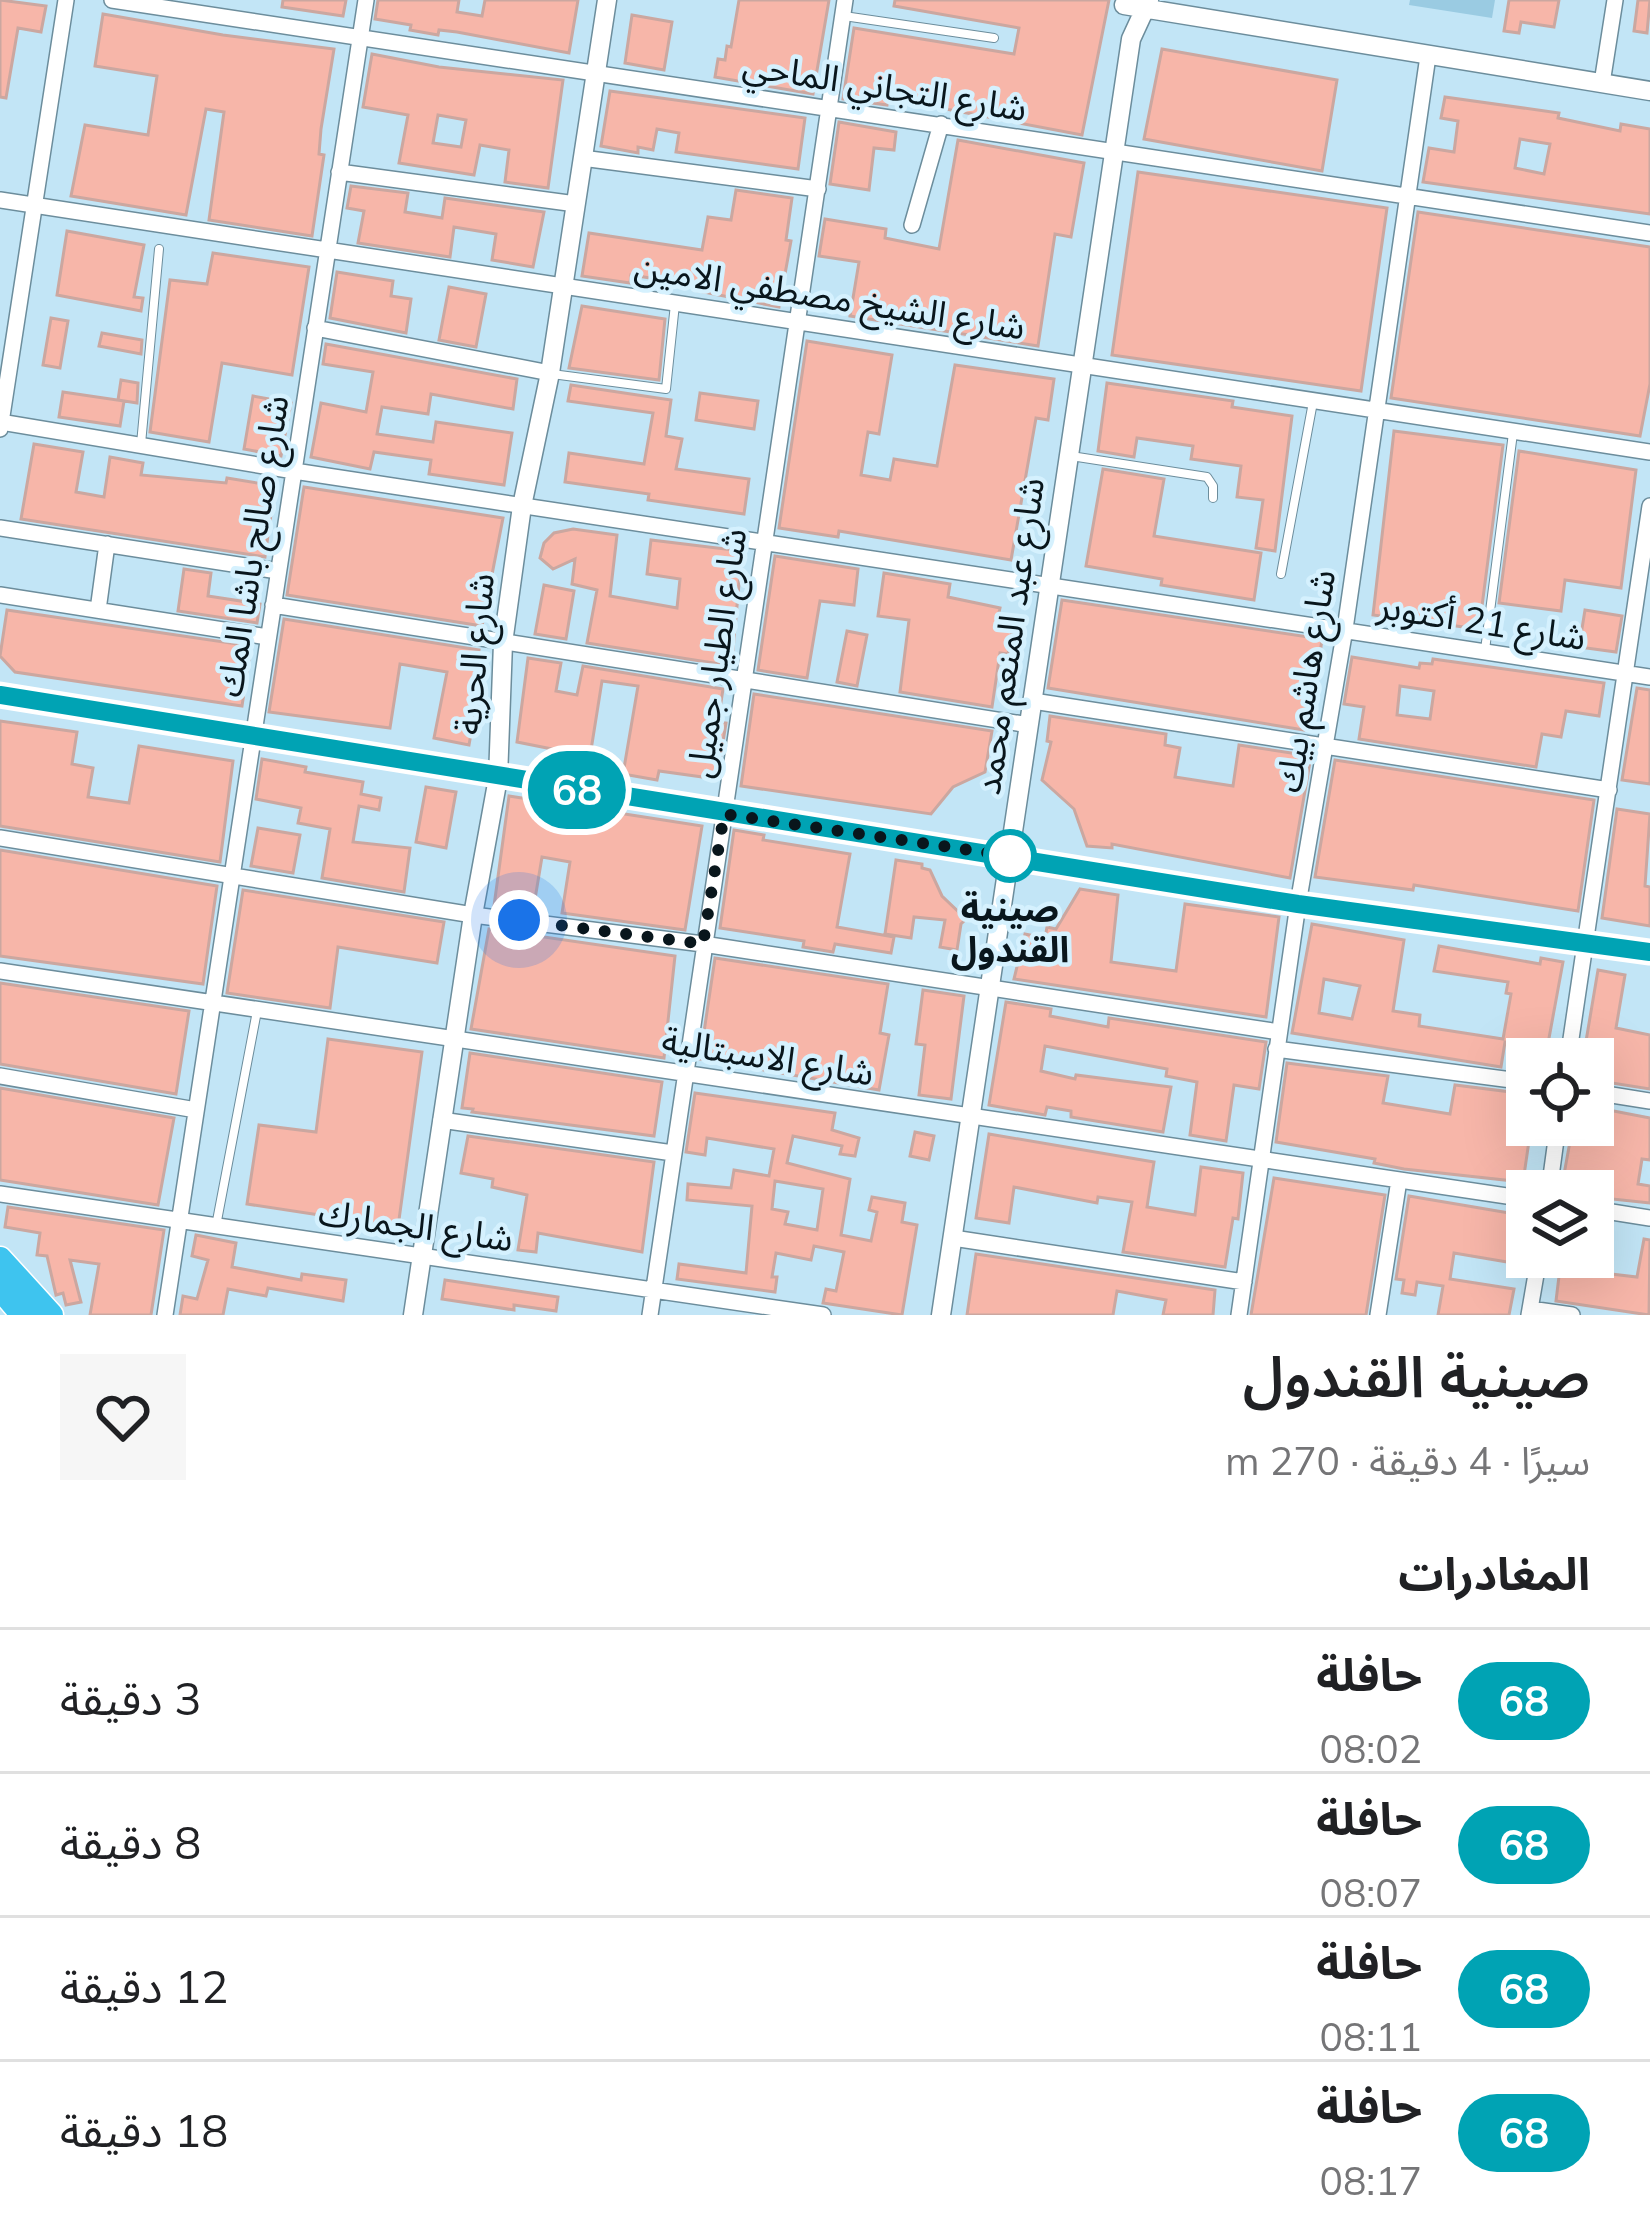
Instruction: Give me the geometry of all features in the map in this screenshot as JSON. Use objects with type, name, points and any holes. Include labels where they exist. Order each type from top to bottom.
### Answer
[{"type":"highway","points":[[0,1258],[51,1315]]},
{"type":"highway","points":[[0,1288],[23,1315]]},
{"type":"street","points":[[0,432],[66,0]]},
{"type":"street","name":"شارع التجاني الماحي","points":[[112,0],[1650,232]]},
{"type":"street","name":"شارع صالح باشا المك","points":[[165,1315],[365,0]]},
{"type":"street","name":"شارع الحرية","points":[[413,1315],[498,778],[503,643],[522,506],[550,374],[607,0]]},
{"type":"street","points":[[1602,83],[1615,0]]},
{"type":"street","points":[[1124,2],[1650,91]]},
{"type":"street","name":"شارع عبد المنعم محمد","points":[[1124,2],[1131,39]]},
{"type":"street","name":"شارع عبد المنعم محمد","points":[[941,1315],[1131,39],[1148,4]]},
{"type":"street","name":"شارع الطيار جميل","points":[[650,1315],[844,8]]},
{"type":"street","name":"شارع هاشم بيك","points":[[1239,1315],[1428,56]]},
{"type":"street","points":[[912,225],[941,124]]},
{"type":"street","points":[[582,158],[818,188]]},
{"type":"street","points":[[339,172],[576,204]]},
{"type":"street","name":"شارع الشيخ مصطفي الامين","points":[[0,200],[1650,452]]},
{"type":"street","points":[[316,328],[550,374]]},
{"type":"street","name":"شارع 21 أكتوبر","points":[[1,422],[294,471],[1650,677]]},
{"type":"street","points":[[1572,1038],[1650,506]]},
{"type":"street","points":[[0,528],[278,571]]},
{"type":"street","points":[[98,610],[107,544]]},
{"type":"street","points":[[0,596],[268,637]]},
{"type":"street","points":[[273,605],[1029,725]]},
{"type":"street","points":[[0,695],[1298,904],[1650,952]]},
{"type":"street","points":[[1033,701],[1609,790]]},
{"type":"street","points":[[0,838],[473,914],[990,987],[1506,1078]]},
{"type":"street","name":"شارع الاسبتالية","points":[[0,971],[1506,1196]]},
{"type":"street","points":[[0,1076],[196,1110]]},
{"type":"street","points":[[1614,1095],[1650,1101]]},
{"type":"street","points":[[441,1120],[673,1153]]},
{"type":"street","points":[[1378,1315],[1399,1180]]},
{"type":"street","name":"شارع الجمارك","points":[[0,1194],[824,1315]]},
{"type":"street","points":[[1614,1212],[1650,1218]]},
{"type":"street","points":[[952,1238],[1244,1282]]},
{"type":"street","points":[[1536,1278],[1530,1312],[1572,1315]]},
{"type":"lane","points":[[844,8],[994,38]]},
{"type":"lane","points":[[141,443],[159,249]]},
{"type":"lane","points":[[550,374],[666,388],[675,303]]},
{"type":"lane","points":[[1281,574],[1313,400]]},
{"type":"lane","points":[[1484,651],[1514,431]]},
{"type":"lane","points":[[1069,455],[1207,477],[1213,498]]},
{"type":"lane","points":[[216,1226],[257,1010]]},
{"type":"shaded area","points":[[1410,0],[1495,0],[1492,18],[1409,5]]},
{"type":"building","points":[[0,0],[46,6],[41,32],[18,28],[6,98],[0,97]]},
{"type":"building","points":[[283,0],[346,0],[343,16],[282,7]]},
{"type":"building","points":[[378,0],[459,0],[457,12],[482,16],[485,0],[578,0],[569,53],[457,32],[439,30],[438,35],[410,30],[411,25],[375,19]]},
{"type":"building","points":[[739,0],[829,0],[813,94],[715,77],[718,59],[725,60],[727,46],[731,47]]},
{"type":"building","points":[[895,0],[1109,0],[1082,135],[888,98],[887,105],[843,99],[854,28],[1014,54],[1019,28],[894,6]]},
{"type":"building","points":[[1509,0],[1559,0],[1554,27],[1521,22],[1519,33],[1504,31]]},
{"type":"building","points":[[1638,0],[1650,0],[1647,33],[1634,31]]},
{"type":"building","points":[[103,14],[334,49],[312,236],[209,220],[224,112],[206,109],[186,215],[71,196],[85,125],[148,135],[157,76],[95,66]]},
{"type":"building","points":[[632,15],[672,22],[664,70],[625,63]]},
{"type":"building","points":[[1162,49],[1337,80],[1322,171],[1144,139]]},
{"type":"building","points":[[372,54],[439,67],[563,80],[548,188],[505,182],[509,150],[480,145],[474,175],[399,163],[408,115],[363,107]],"holes":[[[438,115],[466,120],[461,147],[433,143]]]},
{"type":"building","points":[[610,91],[805,118],[798,169],[676,152],[679,133],[657,129],[653,150],[638,147],[638,153],[601,146]]},
{"type":"building","points":[[1445,97],[1559,113],[1558,118],[1620,131],[1621,124],[1650,129],[1650,214],[1423,182],[1429,148],[1454,152],[1458,121],[1441,118]],"holes":[[[1520,139],[1550,144],[1544,174],[1515,168]]]},
{"type":"building","points":[[839,122],[896,132],[894,150],[874,148],[869,190],[830,184]]},
{"type":"building","points":[[958,140],[1084,163],[1071,237],[1055,234],[1038,346],[850,316],[859,262],[819,256],[825,219],[886,229],[885,238],[939,249]]},
{"type":"building","points":[[1138,172],[1387,208],[1361,391],[1112,355]]},
{"type":"building","points":[[351,186],[408,193],[405,212],[442,218],[445,198],[544,212],[533,267],[492,260],[496,234],[454,227],[450,257],[358,243],[364,211],[347,208]]},
{"type":"building","points":[[736,190],[792,198],[786,240],[791,241],[779,307],[694,290],[695,285],[631,275],[630,283],[582,276],[589,233],[702,250],[708,217],[731,220]]},
{"type":"building","points":[[1418,212],[1650,247],[1650,384],[1640,436],[1391,398]]},
{"type":"building","points":[[67,231],[144,245],[134,297],[143,298],[141,311],[57,295]]},
{"type":"building","points":[[213,253],[309,267],[292,375],[222,363],[209,442],[150,432],[170,280],[207,284]]},
{"type":"building","points":[[337,272],[393,281],[391,296],[411,299],[406,333],[330,318]]},
{"type":"building","points":[[449,287],[486,294],[476,347],[439,340]]},
{"type":"building","points":[[582,306],[665,319],[659,380],[569,368]]},
{"type":"building","points":[[51,318],[68,321],[60,368],[43,365]]},
{"type":"building","points":[[102,333],[142,340],[141,354],[99,346]]},
{"type":"building","points":[[807,341],[892,355],[879,434],[868,432],[861,475],[890,480],[894,459],[937,466],[955,365],[1054,379],[1048,420],[1036,418],[1011,560],[839,531],[838,537],[779,528]]},
{"type":"building","points":[[326,344],[517,379],[513,409],[431,394],[428,414],[382,407],[377,434],[433,442],[436,422],[512,433],[504,485],[429,474],[431,460],[374,452],[370,469],[311,457],[321,403],[366,412],[373,372],[323,364]]},
{"type":"building","points":[[121,380],[138,383],[137,403],[118,400]]},
{"type":"building","points":[[1107,383],[1233,401],[1232,407],[1292,416],[1275,551],[1256,548],[1263,500],[1237,497],[1241,466],[1191,459],[1193,446],[1137,438],[1134,457],[1098,451]]},
{"type":"building","points":[[571,385],[671,400],[666,436],[682,439],[676,469],[749,479],[744,514],[565,482],[569,453],[644,464],[653,413],[568,401]]},
{"type":"building","points":[[63,392],[124,401],[120,426],[59,417]]},
{"type":"building","points":[[700,393],[758,401],[754,429],[696,420]]},
{"type":"building","points":[[253,396],[291,403],[281,456],[244,449]]},
{"type":"building","points":[[1394,431],[1503,445],[1479,629],[1373,615]]},
{"type":"building","points":[[34,444],[83,452],[76,492],[104,497],[110,457],[143,463],[141,475],[226,483],[227,478],[275,486],[265,557],[21,519]]},
{"type":"building","points":[[1519,451],[1636,470],[1621,588],[1565,580],[1561,611],[1499,603]]},
{"type":"building","points":[[1103,469],[1164,479],[1154,536],[1261,553],[1254,600],[1161,585],[1162,579],[1086,566]]},
{"type":"building","points":[[304,487],[503,518],[482,626],[287,595]]},
{"type":"building","points":[[573,529],[617,535],[610,596],[677,608],[680,579],[647,574],[651,540],[742,551],[732,661],[727,660],[726,665],[587,643],[597,590],[572,584],[575,559],[553,569],[540,558],[544,543],[554,533]]},
{"type":"building","points":[[775,556],[858,569],[854,605],[820,601],[807,678],[758,670]]},
{"type":"building","points":[[184,569],[211,573],[208,596],[260,604],[257,623],[178,611]]},
{"type":"building","points":[[884,573],[950,584],[948,597],[1000,608],[998,617],[1014,620],[1008,654],[1000,653],[992,707],[900,692],[909,620],[878,616]]},
{"type":"building","points":[[544,585],[574,591],[566,639],[535,634]]},
{"type":"building","points":[[1062,600],[1322,639],[1314,698],[1309,697],[1304,730],[1048,688]]},
{"type":"building","points":[[7,610],[251,646],[242,706],[15,672],[0,656]]},
{"type":"building","points":[[1585,610],[1622,616],[1616,652],[1579,647]]},
{"type":"building","points":[[284,619],[479,650],[473,682],[480,683],[469,745],[434,738],[447,672],[400,664],[390,728],[269,712]]},
{"type":"building","points":[[847,631],[867,635],[857,686],[837,682]]},
{"type":"building","points":[[1352,657],[1419,668],[1420,663],[1432,664],[1433,659],[1604,683],[1599,716],[1566,711],[1561,737],[1542,734],[1536,767],[1359,739],[1364,707],[1344,704]],"holes":[[[1400,686],[1434,691],[1430,719],[1397,715]]]},
{"type":"building","points":[[528,658],[561,663],[556,691],[577,695],[583,666],[723,689],[718,722],[726,723],[717,779],[659,771],[657,780],[623,774],[638,686],[602,681],[588,769],[550,762],[552,749],[517,742]]},
{"type":"building","points":[[1637,688],[1650,690],[1650,784],[1622,780]]},
{"type":"building","points":[[754,694],[992,731],[985,772],[953,787],[931,814],[741,786]]},
{"type":"building","points":[[1050,716],[1166,734],[1165,745],[1180,748],[1175,777],[1233,786],[1239,745],[1311,756],[1290,878],[1112,844],[1112,848],[1087,846],[1074,809],[1042,780],[1051,742],[1047,741]]},
{"type":"building","points":[[0,721],[77,732],[72,764],[93,768],[88,797],[129,803],[139,746],[233,761],[220,862],[0,826]]},
{"type":"building","points":[[262,759],[363,782],[361,794],[381,798],[379,810],[359,806],[353,842],[410,848],[404,892],[322,878],[330,829],[298,823],[301,808],[256,799]]},
{"type":"building","points":[[1335,760],[1594,800],[1578,911],[1414,885],[1413,890],[1315,877]]},
{"type":"building","points":[[426,787],[456,792],[446,848],[416,842]]},
{"type":"building","points":[[509,796],[702,826],[685,930],[562,913],[570,862],[542,857],[533,911],[494,906]]},
{"type":"building","points":[[1617,809],[1650,814],[1645,886],[1650,887],[1650,926],[1602,918]]},
{"type":"building","points":[[258,828],[300,835],[293,873],[251,866]]},
{"type":"building","points":[[734,830],[764,835],[763,840],[850,854],[837,927],[894,937],[891,953],[835,944],[833,952],[803,947],[804,941],[720,928]]},
{"type":"building","points":[[0,850],[217,886],[203,984],[0,956]]},
{"type":"building","points":[[896,860],[930,870],[942,896],[966,919],[957,950],[940,947],[945,920],[914,917],[911,938],[885,934]]},
{"type":"building","points":[[1080,889],[1118,895],[1111,962],[1176,971],[1185,904],[1279,917],[1266,1017],[1014,979],[1025,934],[1045,938],[1047,927],[1056,929]]},
{"type":"building","points":[[243,890],[444,922],[437,963],[338,947],[330,1008],[227,993]]},
{"type":"building","points":[[1312,924],[1404,940],[1393,1011],[1420,1015],[1419,1026],[1503,1039],[1511,994],[1506,993],[1508,982],[1434,971],[1439,946],[1540,964],[1541,958],[1563,962],[1549,1038],[1506,1038],[1501,1067],[1292,1033]],"holes":[[[1324,979],[1360,986],[1352,1019],[1319,1013]]]},
{"type":"building","points":[[489,929],[675,956],[664,1058],[471,1029]]},
{"type":"building","points":[[715,958],[888,984],[880,1033],[889,1035],[879,1090],[700,1059]]},
{"type":"building","points":[[1598,970],[1625,975],[1616,1028],[1650,1035],[1650,1089],[1614,1083],[1614,1038],[1587,1038]]},
{"type":"building","points":[[0,983],[189,1011],[176,1094],[0,1064]]},
{"type":"building","points":[[923,990],[964,996],[951,1099],[919,1095],[925,1045],[916,1044]]},
{"type":"building","points":[[1006,1002],[1051,1009],[1050,1016],[1108,1027],[1109,1018],[1266,1042],[1259,1089],[1234,1085],[1226,1141],[1190,1135],[1197,1082],[1166,1076],[1167,1069],[1045,1046],[1041,1071],[1075,1079],[1076,1075],[1171,1087],[1163,1132],[1071,1117],[1071,1111],[1047,1107],[1045,1115],[989,1105]]},
{"type":"building","points":[[328,1039],[422,1052],[398,1227],[247,1204],[259,1125],[316,1132]]},
{"type":"building","points":[[470,1053],[662,1082],[654,1136],[462,1108]]},
{"type":"building","points":[[1287,1063],[1388,1076],[1383,1103],[1450,1114],[1455,1085],[1506,1091],[1506,1146],[1528,1146],[1525,1170],[1506,1170],[1506,1180],[1404,1169],[1374,1163],[1375,1159],[1276,1142]]},
{"type":"building","points":[[0,1088],[174,1118],[158,1205],[0,1180]]},
{"type":"building","points":[[695,1093],[835,1113],[832,1130],[859,1138],[855,1156],[840,1154],[842,1146],[793,1136],[787,1163],[850,1179],[841,1235],[871,1241],[877,1212],[869,1210],[872,1197],[905,1203],[902,1222],[917,1225],[902,1315],[823,1303],[826,1289],[836,1291],[844,1252],[814,1246],[811,1260],[776,1253],[775,1292],[677,1279],[679,1264],[746,1273],[752,1206],[687,1200],[688,1184],[731,1188],[734,1170],[769,1176],[774,1149],[707,1138],[705,1155],[686,1152]],"holes":[[[775,1181],[823,1189],[817,1230],[785,1224],[788,1212],[772,1209]]]},
{"type":"building","points":[[1614,1111],[1650,1118],[1650,1160],[1642,1159],[1638,1184],[1650,1186],[1650,1203],[1614,1199],[1614,1170],[1565,1170],[1569,1146],[1614,1146]]},
{"type":"building","points":[[915,1132],[934,1136],[929,1160],[910,1156]]},
{"type":"building","points":[[989,1134],[1154,1162],[1147,1207],[1195,1215],[1201,1167],[1243,1173],[1238,1219],[1233,1218],[1225,1267],[1123,1252],[1132,1202],[1098,1197],[1097,1203],[1014,1187],[1009,1223],[976,1218]]},
{"type":"building","points":[[468,1136],[654,1162],[642,1252],[538,1233],[536,1252],[518,1250],[527,1195],[492,1187],[493,1179],[461,1173]]},
{"type":"building","points":[[1274,1178],[1385,1195],[1366,1315],[1251,1315]]},
{"type":"building","points":[[1409,1196],[1506,1212],[1506,1262],[1454,1253],[1450,1279],[1514,1289],[1509,1315],[1438,1315],[1443,1286],[1417,1282],[1415,1295],[1402,1293],[1404,1280],[1396,1279]]},
{"type":"building","points":[[8,1207],[164,1230],[151,1315],[90,1315],[99,1264],[70,1260],[81,1302],[66,1305],[63,1293],[56,1295],[47,1256],[37,1255],[40,1233],[5,1227]]},
{"type":"building","points":[[196,1235],[236,1243],[232,1267],[301,1280],[302,1274],[346,1280],[343,1301],[268,1288],[266,1296],[228,1289],[223,1315],[180,1315],[183,1296],[197,1299],[208,1260],[192,1256]]},
{"type":"building","points":[[1644,1239],[1650,1240],[1649,1315],[1556,1301],[1559,1278],[1637,1277]]},
{"type":"building","points":[[976,1254],[1215,1290],[1213,1315],[1163,1315],[1166,1300],[1117,1291],[1113,1315],[967,1315]]},
{"type":"building","points":[[445,1280],[558,1297],[556,1311],[442,1299]]},
{"type":"bus line","name":"68","points":[[0,695],[1298,904],[1650,952]]},
{"type":"place","name":"صينية القندول","points":[[1010,856]]},
{"type":"route","points":[[519,920],[703,944],[724,814],[1010,856]]}]
